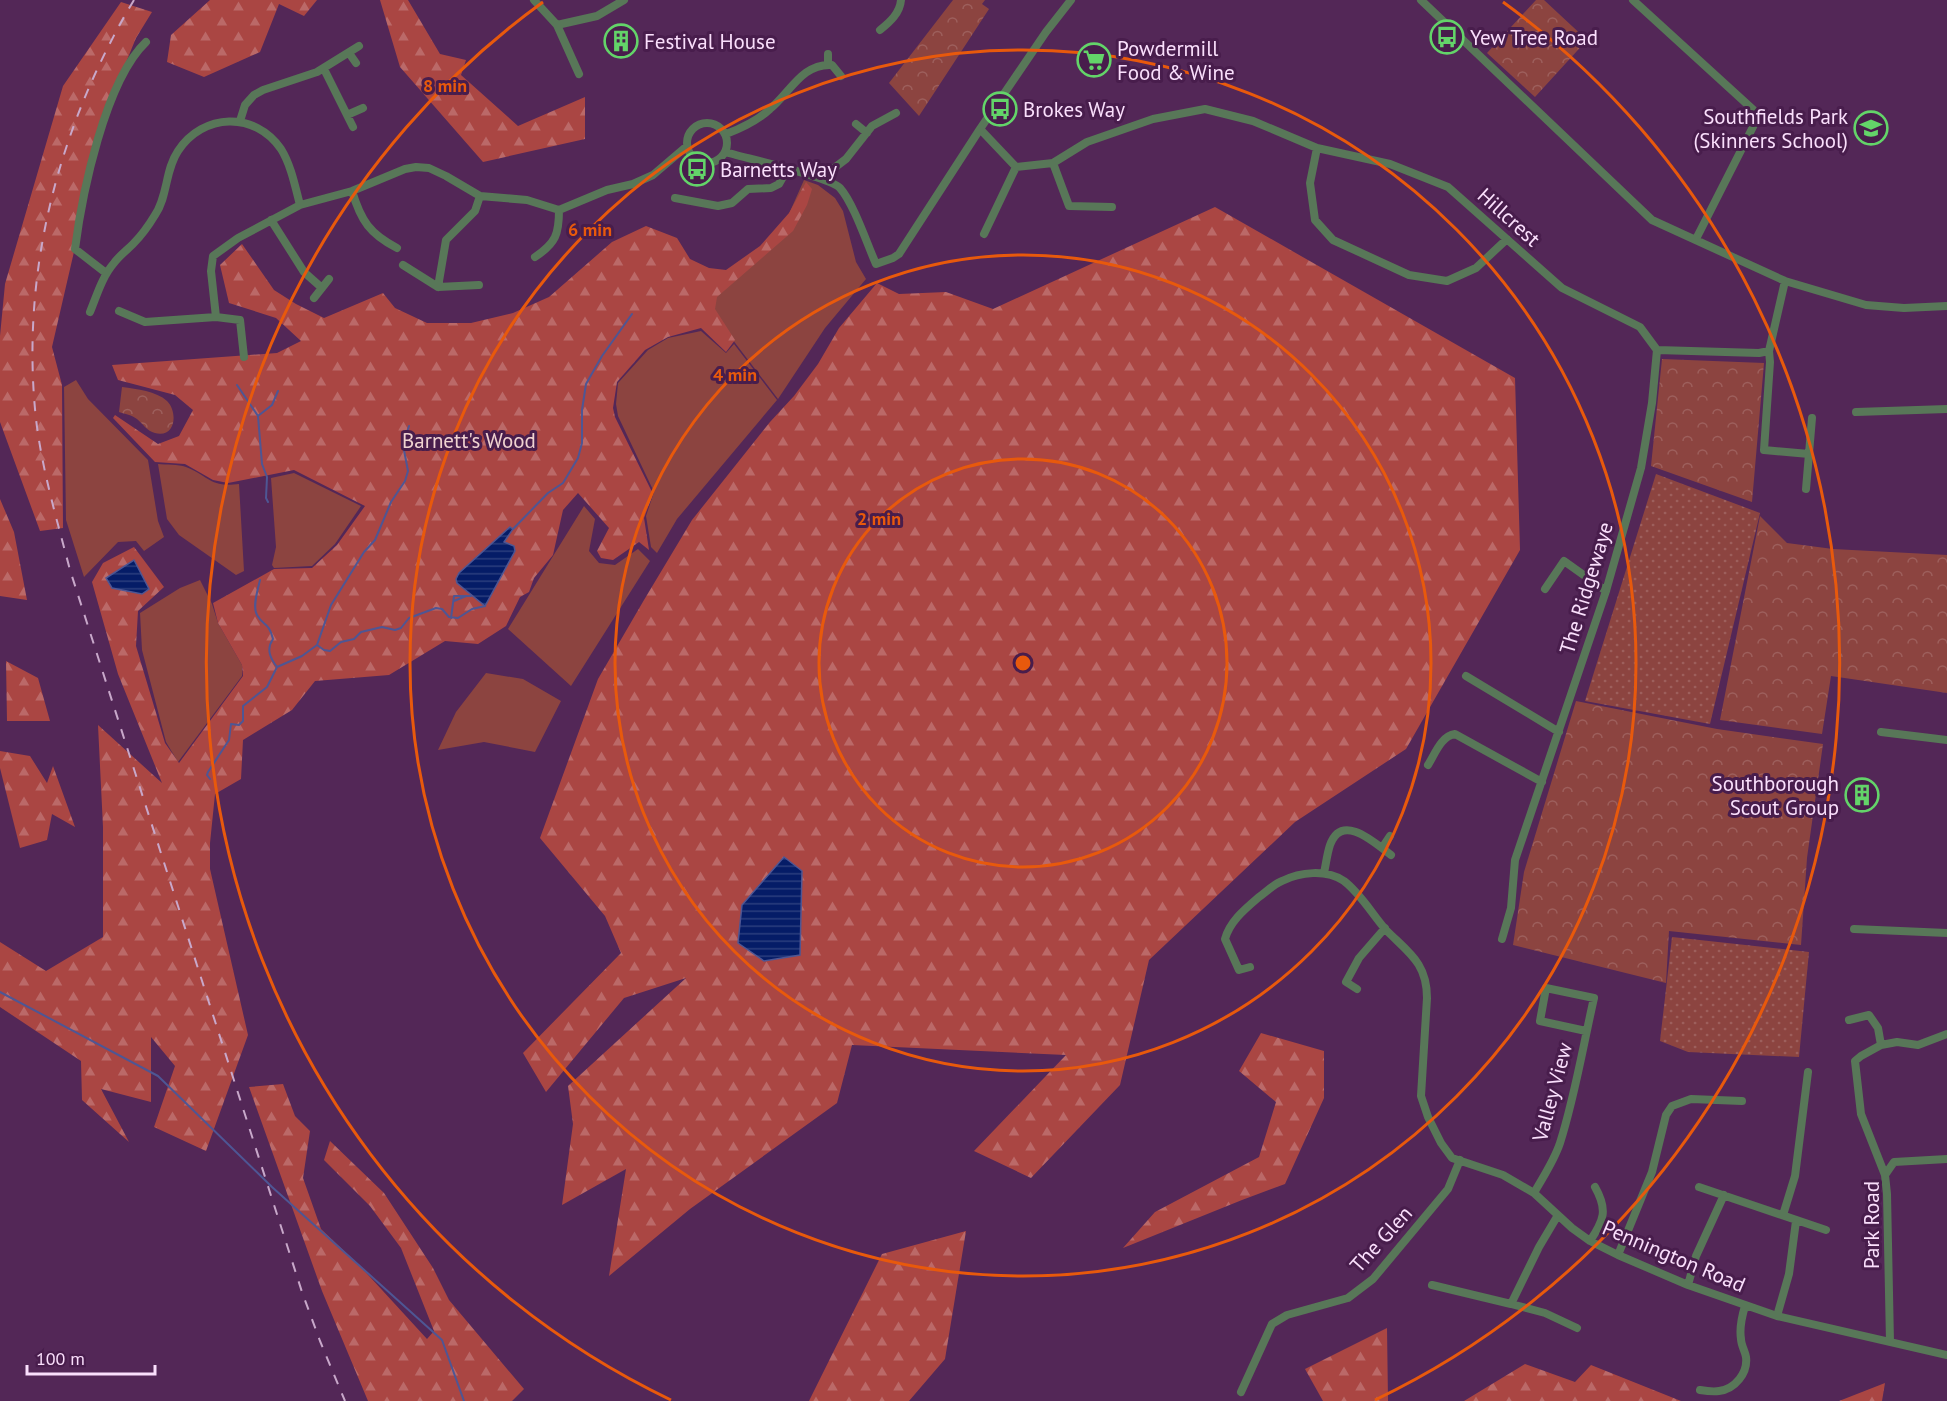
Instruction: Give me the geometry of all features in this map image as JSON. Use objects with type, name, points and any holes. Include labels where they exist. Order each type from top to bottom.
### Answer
[{"type":"street","points":[[534,0],[557,25],[579,74]]},
{"type":"street","points":[[557,25],[597,16],[624,0]]},
{"type":"street","points":[[880,30],[893,19],[901,5],[901,0]]},
{"type":"street","points":[[725,152],[821,178],[839,187],[856,217],[876,264],[893,258],[899,254],[980,129],[1068,3],[1056,0]]},
{"type":"street","points":[[1421,0],[1652,220],[1785,281],[1866,305],[1904,308],[1947,306]]},
{"type":"street","points":[[1633,0],[1759,115],[1696,239]]},
{"type":"street","points":[[106,273],[75,249],[78,223],[103,123],[123,76],[146,42]]},
{"type":"street","points":[[240,121],[245,105],[254,94],[324,69],[359,46]]},
{"type":"street","points":[[349,53],[356,63]]},
{"type":"street","points":[[828,54],[828,65]]},
{"type":"street","points":[[726,134],[762,116],[816,66],[832,65],[841,76]]},
{"type":"street","points":[[324,69],[353,126]]},
{"type":"street","points":[[347,115],[363,108]]},
{"type":"street","points":[[1016,167],[1053,163],[1087,142],[1153,119],[1205,110],[1253,121],[1317,148],[1310,183],[1315,220],[1333,240],[1409,275],[1447,281],[1476,268],[1507,239]]},
{"type":"street","points":[[821,178],[846,159],[872,126],[896,113]]},
{"type":"street","points":[[90,312],[106,273],[142,234],[159,208],[172,162],[184,141],[196,131],[210,125],[240,121],[252,124],[265,132],[278,146],[290,169],[300,205]]},
{"type":"street","points":[[711,123],[726,134],[725,152],[716,161],[704,163],[693,157],[687,146],[689,134],[699,125],[711,123]]},
{"type":"street","points":[[856,124],[867,133]]},
{"type":"street","points":[[980,129],[1016,167]]},
{"type":"street","points":[[216,317],[211,272],[213,256],[238,238],[300,205],[352,191],[416,167],[429,168],[480,195],[527,200],[559,210],[607,190],[633,184],[653,175],[687,146]]},
{"type":"street","name":"Hillcrest","points":[[1317,148],[1390,164],[1448,187],[1562,288],[1640,327],[1657,350]]},
{"type":"street","points":[[1053,163],[1069,206],[1112,207]]},
{"type":"street","points":[[984,234],[1016,167]]},
{"type":"street","points":[[675,198],[718,206],[725,205],[732,203],[748,189],[771,188],[778,184],[788,170]]},
{"type":"street","points":[[352,191],[363,220],[378,238],[397,248]]},
{"type":"street","points":[[438,287],[446,240],[475,212],[480,195]]},
{"type":"street","points":[[535,257],[554,241],[559,222],[559,210]]},
{"type":"street","points":[[271,220],[304,272],[322,288]]},
{"type":"street","points":[[403,266],[438,287],[479,285]]},
{"type":"street","points":[[314,298],[330,279]]},
{"type":"street","points":[[1785,281],[1768,351],[1770,362],[1764,450],[1809,454]]},
{"type":"street","points":[[119,311],[145,322],[216,317],[240,320],[244,357]]},
{"type":"street","points":[[1657,350],[1759,353],[1768,351]]},
{"type":"street","name":"The Ridgewaye","points":[[1502,939],[1511,908],[1515,860],[1606,591],[1641,468],[1652,403],[1657,350]]},
{"type":"street","points":[[1856,412],[1947,409]]},
{"type":"street","points":[[1806,489],[1812,418]]},
{"type":"street","points":[[1545,589],[1564,561],[1606,591]]},
{"type":"street","points":[[1466,676],[1559,732]]},
{"type":"street","points":[[1881,732],[1947,740]]},
{"type":"street","points":[[1428,765],[1444,739],[1448,735],[1455,734],[1542,782]]},
{"type":"street","points":[[1250,967],[1239,970],[1225,939],[1228,928],[1258,898],[1280,881],[1302,874],[1324,873],[1330,845],[1341,831],[1360,832],[1391,855]]},
{"type":"street","points":[[1382,848],[1390,836]]},
{"type":"street","name":"Pennington Road","points":[[1324,873],[1342,880],[1354,891],[1385,928],[1419,962],[1427,983],[1421,1096],[1428,1117],[1441,1143],[1452,1158],[1503,1175],[1534,1193],[1590,1240],[1618,1255],[1688,1285],[1777,1316],[1947,1355]]},
{"type":"street","points":[[1357,989],[1346,982],[1359,958],[1385,928]]},
{"type":"street","points":[[1854,929],[1947,933]]},
{"type":"street","name":"Valley View","points":[[1534,1193],[1559,1145],[1587,1031],[1593,998],[1546,988],[1540,1021],[1587,1031]]},
{"type":"street","points":[[1849,1020],[1869,1015],[1878,1028],[1881,1045]]},
{"type":"street","points":[[1885,1175],[1861,1114],[1855,1061],[1881,1045],[1897,1042],[1918,1045],[1947,1034]]},
{"type":"street","points":[[1783,1215],[1795,1176],[1808,1072]]},
{"type":"street","points":[[1618,1255],[1652,1172],[1666,1115],[1672,1106],[1691,1099],[1742,1101]]},
{"type":"street","name":"The Glen","points":[[1240,1392],[1272,1324],[1287,1315],[1348,1298],[1373,1279],[1448,1189],[1460,1160]]},
{"type":"street","name":"Park Road","points":[[1890,1341],[1885,1175],[1894,1162],[1947,1160]]},
{"type":"street","points":[[1590,1240],[1600,1225],[1602,1212],[1603,1201],[1595,1187]]},
{"type":"street","points":[[1699,1187],[1826,1230]]},
{"type":"street","points":[[1688,1285],[1696,1256],[1724,1195]]},
{"type":"street","points":[[1511,1304],[1539,1247],[1558,1215]]},
{"type":"street","points":[[1777,1316],[1789,1274],[1796,1221]]},
{"type":"street","points":[[1432,1285],[1545,1313],[1577,1328]]},
{"type":"street","points":[[1700,1390],[1721,1391],[1736,1384],[1742,1376],[1746,1366],[1741,1340],[1741,1319],[1745,1306]]},
{"type":"green space","points":[[210,0],[317,0],[304,16],[279,4],[260,52],[204,77],[167,62],[171,35]]},
{"type":"green space","points":[[380,0],[408,0],[440,54],[466,60],[461,75],[518,126],[585,97],[585,139],[483,162],[400,67]]},
{"type":"green space","points":[[953,0],[985,0],[982,4],[989,9],[919,116],[889,83]]},
{"type":"green space","points":[[1536,0],[1544,0],[1587,40],[1535,97],[1487,53]]},
{"type":"green space","points":[[121,2],[152,12],[136,38],[107,109],[52,347],[62,385],[63,528],[40,531],[0,422],[0,336],[5,284],[63,86]]},
{"type":"green space","points":[[804,180],[818,185],[835,198],[843,211],[856,262],[866,279],[825,328],[778,399],[700,297],[780,234]]},
{"type":"green space","name":"Barnett's Wood","points":[[806,182],[812,189],[807,205],[793,231],[717,297],[715,309],[735,340],[726,352],[701,328],[668,337],[645,350],[617,382],[613,408],[615,417],[653,494],[644,518],[649,550],[639,542],[613,560],[601,558],[597,551],[609,528],[578,493],[563,510],[553,555],[534,578],[529,592],[520,597],[506,626],[478,644],[445,641],[389,675],[315,681],[292,710],[243,740],[241,779],[215,794],[210,869],[248,1035],[206,1151],[154,1127],[175,1066],[151,1037],[151,1102],[101,1089],[129,1142],[82,1100],[81,1061],[0,1007],[0,942],[46,971],[103,937],[103,827],[98,725],[162,783],[118,674],[92,582],[103,563],[134,547],[164,587],[138,611],[136,646],[165,743],[179,763],[243,676],[242,665],[218,623],[213,603],[274,569],[312,568],[337,545],[365,506],[294,470],[228,483],[213,480],[185,464],[155,462],[113,418],[115,415],[158,444],[179,436],[193,410],[175,395],[118,380],[112,365],[277,353],[301,341],[276,318],[229,303],[220,265],[242,244],[274,290],[324,318],[383,293],[395,308],[427,323],[471,323],[513,313],[549,297],[612,242],[646,226],[677,238],[690,259],[709,268],[726,270],[760,246],[789,213]]},
{"type":"green space","points":[[1215,207],[1515,378],[1520,550],[1406,749],[1295,822],[1149,960],[1120,1085],[1031,1178],[974,1151],[1066,1055],[852,1045],[837,1103],[690,1209],[609,1276],[626,1169],[562,1205],[573,1124],[568,1086],[686,978],[624,998],[546,1092],[523,1053],[621,953],[605,916],[540,838],[598,679],[692,520],[770,422],[794,396],[818,364],[839,328],[877,283],[899,294],[946,292],[993,309]]},
{"type":"green space","points":[[701,331],[726,353],[734,344],[777,400],[677,519],[657,553],[651,547],[646,516],[654,492],[618,416],[616,404],[618,383],[648,350],[668,338]]},
{"type":"green space","points":[[1662,359],[1764,363],[1752,502],[1651,466]]},
{"type":"green space","points":[[76,380],[88,399],[148,460],[158,521],[164,537],[144,551],[136,541],[118,542],[84,577],[66,520],[64,387]]},
{"type":"green space","points":[[122,387],[152,393],[167,401],[174,417],[171,428],[162,434],[155,433],[135,418],[119,412]]},
{"type":"green space","points":[[158,464],[186,467],[216,483],[239,484],[244,571],[236,575],[179,535],[167,519]]},
{"type":"green space","points":[[294,473],[361,506],[335,544],[312,566],[274,568],[272,565],[276,547],[271,478]]},
{"type":"green space","points":[[1656,474],[1760,513],[1710,724],[1585,701]]},
{"type":"green space","points":[[0,499],[14,532],[27,600],[0,596]]},
{"type":"green space","points":[[584,506],[595,519],[589,551],[599,563],[615,565],[638,549],[650,561],[571,686],[508,629]]},
{"type":"green space","points":[[1760,516],[1787,543],[1833,549],[1947,555],[1947,693],[1831,676],[1822,734],[1720,720]]},
{"type":"green space","points":[[200,580],[212,604],[218,623],[242,665],[242,676],[178,762],[166,742],[142,650],[140,613],[180,588]]},
{"type":"green space","points":[[6,661],[38,678],[50,721],[7,721]]},
{"type":"green space","points":[[486,673],[523,679],[561,701],[535,752],[484,742],[438,750],[456,712]]},
{"type":"green space","points":[[1576,701],[1717,729],[1823,744],[1807,858],[1801,945],[1669,931],[1666,983],[1513,945],[1524,872]]},
{"type":"green space","points":[[0,751],[30,756],[47,783],[53,766],[75,827],[52,814],[47,840],[20,848],[0,768]]},
{"type":"green space","points":[[1672,937],[1809,952],[1799,1057],[1688,1052],[1660,1041]]},
{"type":"green space","points":[[1261,1033],[1324,1051],[1324,1098],[1285,1184],[1123,1248],[1155,1212],[1259,1157],[1276,1102],[1239,1071]]},
{"type":"green space","points":[[283,1084],[295,1116],[310,1131],[303,1178],[321,1229],[360,1266],[427,1339],[434,1331],[401,1248],[370,1206],[324,1160],[330,1141],[384,1193],[433,1268],[449,1300],[524,1389],[512,1401],[368,1401],[322,1291],[249,1087]]},
{"type":"green space","points":[[966,1231],[945,1359],[909,1401],[809,1401],[882,1254]]},
{"type":"green space","points":[[1387,1328],[1388,1401],[1323,1401],[1305,1369]]},
{"type":"green space","points":[[1525,1364],[1575,1382],[1591,1365],[1681,1401],[1464,1401]]},
{"type":"green space","points":[[1885,1383],[1882,1401],[1839,1401]]},
{"type":"shaded area","points":[[510,527],[513,529],[504,542],[514,546],[515,551],[485,606],[457,583],[456,579],[459,573]]},
{"type":"shaded area","points":[[134,560],[149,589],[142,594],[112,588],[106,578]]},
{"type":"shaded area","points":[[784,857],[802,871],[800,955],[764,961],[738,943],[742,905]]},
{"type":"waterway","points":[[513,529],[548,493],[563,483],[578,458],[582,443],[582,410],[586,384],[602,356],[632,314]]},
{"type":"waterway","points":[[237,385],[258,416]]},
{"type":"waterway","points":[[268,502],[266,498],[267,477],[262,464],[258,416],[272,405],[278,391]]},
{"type":"waterway","points":[[210,779],[208,772],[229,740],[231,724],[239,725],[243,721],[243,706],[267,687],[277,667],[302,656],[317,645],[331,605],[364,552],[375,540],[391,502],[405,481],[408,471],[403,445],[409,426]]},
{"type":"waterway","points":[[260,580],[255,607],[259,618],[268,627],[273,639],[270,653],[277,667]]},
{"type":"waterway","points":[[451,618],[454,596],[471,596]]},
{"type":"waterway","points":[[454,601],[466,596]]},
{"type":"waterway","points":[[317,645],[330,651],[341,642],[354,639],[361,632],[382,627],[395,630],[401,628],[409,618],[436,608],[442,609],[449,617],[458,618],[472,609],[485,606]]},
{"type":"waterway","points":[[0,992],[158,1076],[272,1187],[442,1340],[464,1401]]},
{"type":"railway","points":[[134,0],[85,98],[66,149],[51,201],[40,255],[34,309],[33,364],[36,419],[50,495],[70,570],[302,1292],[345,1401]]},
{"type":"place","name":"Yew Tree Road","points":[[1447,37]]},
{"type":"place","name":"Festival House","points":[[621,41]]},
{"type":"place","name":"Powdermill Food & Wine","points":[[1094,60]]},
{"type":"place","name":"Brokes Way","points":[[1000,109]]},
{"type":"place","name":"Southfields Park (Skinners School)","points":[[1871,128]]},
{"type":"place","name":"Barnetts Way","points":[[697,169]]},
{"type":"place","name":"Southborough Scout Group","points":[[1862,795]]}]
